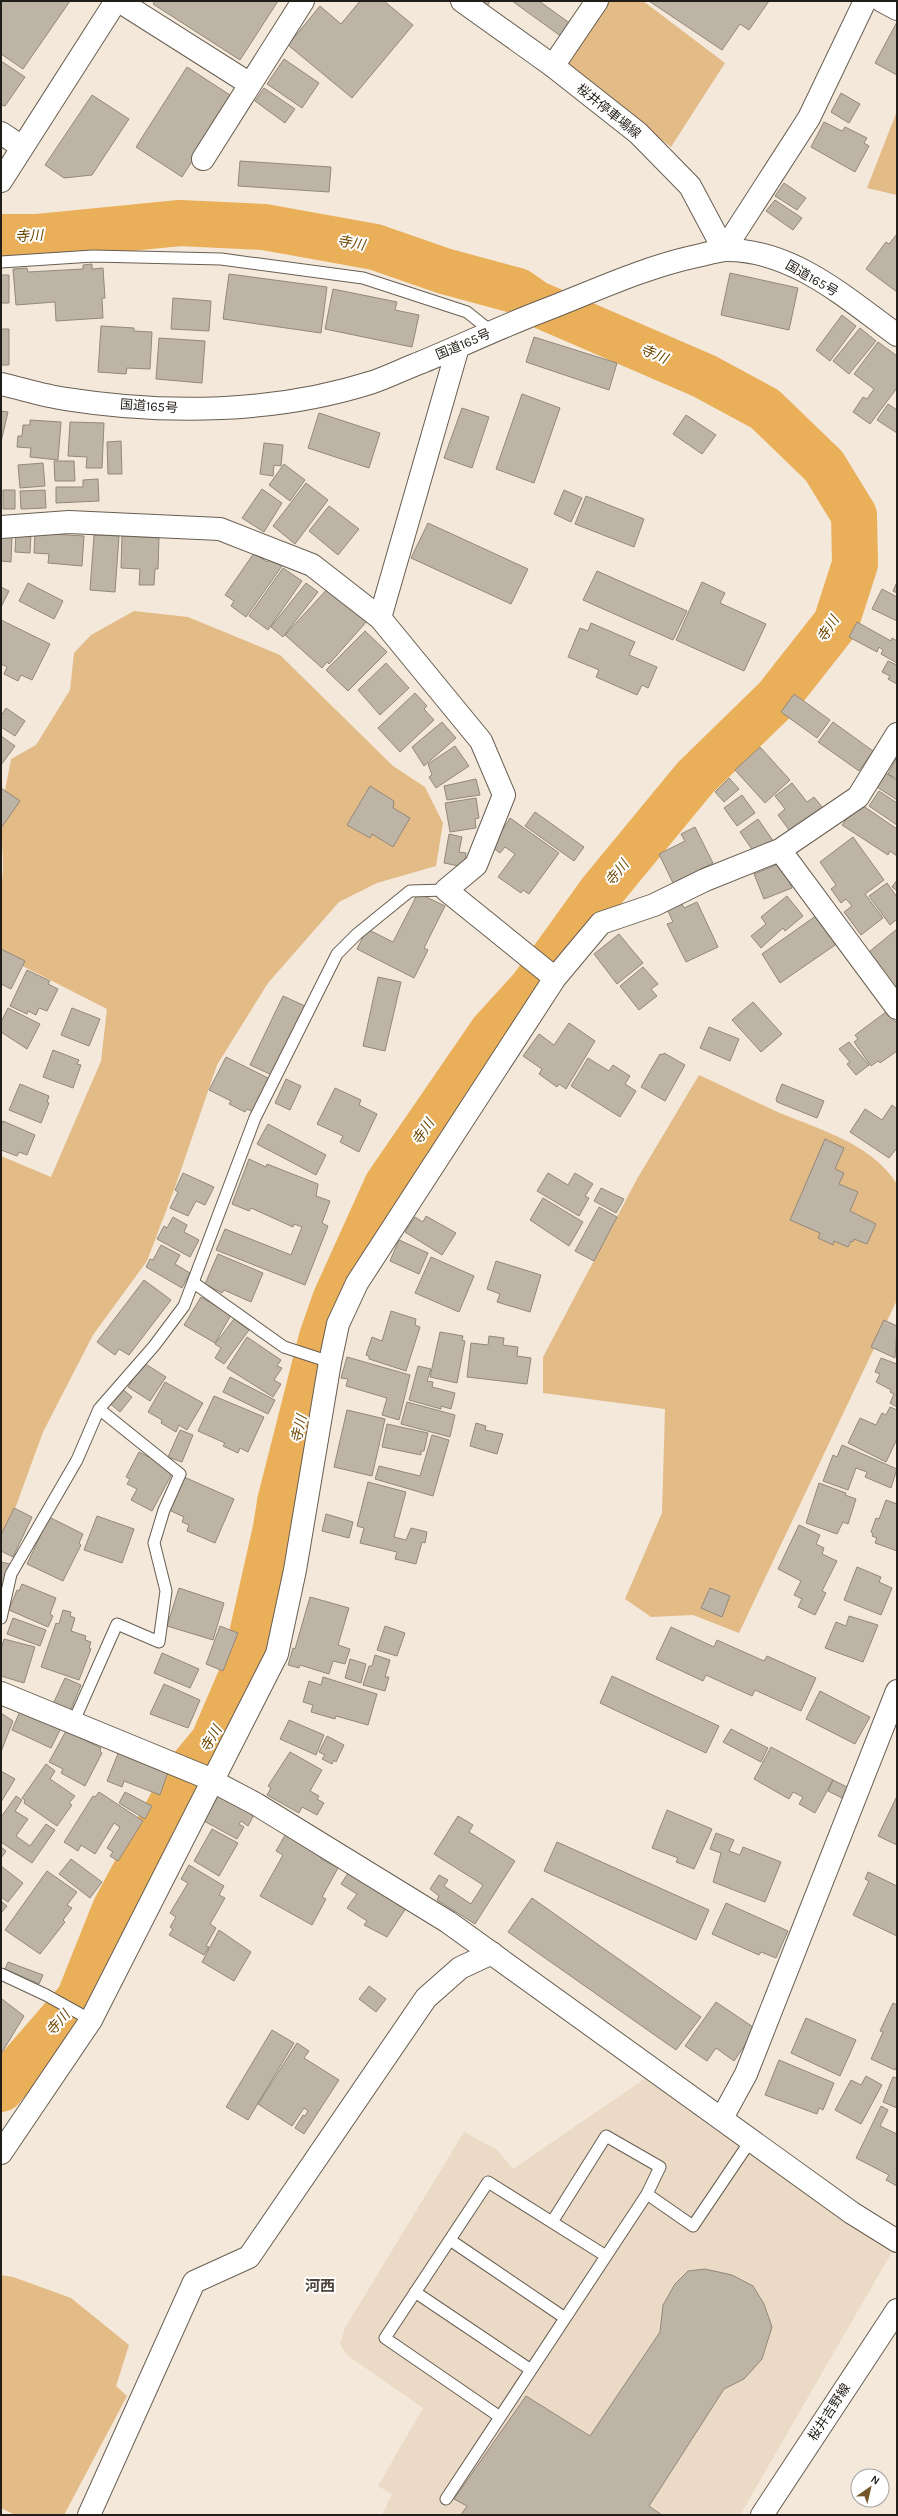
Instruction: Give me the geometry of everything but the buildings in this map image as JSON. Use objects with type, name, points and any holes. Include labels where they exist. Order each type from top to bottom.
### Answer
[{"type":"main road","points":[[1,181],[117,1],[250,84]]},
{"type":"main road","points":[[203,159],[304,1]]},
{"type":"main road","name":"桜井停車場線","points":[[462,1],[553,66],[638,133],[690,186],[724,250]]},
{"type":"main road","points":[[553,66],[597,1]]},
{"type":"main road","points":[[724,250],[809,118],[865,1]]},
{"type":"main road","points":[[882,1],[897,9]]},
{"type":"main road","points":[[1,133],[22,148]]},
{"type":"main road","name":"国道165号","points":[[1,384],[66,399],[154,407],[206,408],[260,404],[321,395],[374,381],[458,347],[516,321],[678,260],[724,250],[761,254],[792,264],[822,281],[897,335]]},
{"type":"main road","points":[[380,618],[458,347]]},
{"type":"main road","points":[[1,527],[69,522],[220,528],[312,565],[380,618],[480,741],[504,795],[476,865],[446,890],[554,977]]},
{"type":"main road","points":[[1,2153],[86,2018],[208,1778],[277,1654],[295,1570],[325,1360],[338,1324],[357,1283],[554,977],[601,923],[654,905],[705,880],[780,850],[858,796],[897,734]]},
{"type":"main road","points":[[780,850],[897,1008]]},
{"type":"main road","points":[[722,2118],[748,2067],[897,1690]]},
{"type":"main road","points":[[1,1693],[208,1778],[256,1804],[448,1922],[852,2213],[897,2241]]},
{"type":"main road","points":[[89,2515],[194,2282],[249,2256],[426,1998],[460,1968],[492,1954]]},
{"type":"main road","name":"桜井吉野線","points":[[762,2515],[897,2310]]},
{"type":"lane","points":[[1,262],[93,256],[221,259],[363,278],[467,312],[492,332]]},
{"type":"lane","points":[[1,1618],[11,1574],[77,1460],[99,1409],[154,1346],[184,1306],[194,1283],[255,1118],[337,954],[357,934],[410,891],[446,890]]},
{"type":"lane","points":[[194,1283],[284,1347],[325,1360]]},
{"type":"lane","points":[[73,1723],[117,1624],[159,1642],[166,1590],[154,1543],[164,1510],[180,1474],[99,1409]]},
{"type":"lane","points":[[1,1974],[46,1995],[86,2018]]},
{"type":"lane","points":[[446,2499],[646,2194],[660,2167],[606,2136],[552,2222]]},
{"type":"lane","points":[[646,2194],[693,2226],[751,2140]]},
{"type":"lane","points":[[500,2416],[385,2338],[415,2292],[488,2182],[606,2256]]},
{"type":"lane","points":[[450,2240],[565,2318]]},
{"type":"lane","points":[[415,2292],[531,2370]]},
{"type":"shaded area","points":[[601,1],[643,1],[725,63],[671,147],[565,66]]},
{"type":"shaded area","points":[[897,111],[897,195],[867,188]]},
{"type":"shaded area","points":[[134,611],[188,617],[280,655],[393,766],[425,787],[443,823],[436,866],[377,883],[339,902],[268,983],[217,1065],[174,1190],[147,1261],[93,1335],[43,1432],[1,1547],[1,1156],[51,1177],[101,1061],[107,1009],[1,955],[1,885],[3,859],[1,814],[11,759],[36,745],[70,690],[74,653],[91,635]]},
{"type":"shaded area","points":[[699,1075],[771,1109],[823,1130],[857,1147],[886,1169],[897,1184],[897,1300],[739,1633],[693,1615],[651,1617],[625,1599],[662,1513],[665,1409],[543,1393],[543,1357],[637,1179]]},
{"type":"shaded area","points":[[646,2078],[893,2250],[740,2515],[382,2515],[392,2494],[378,2486],[423,2408],[347,2355],[340,2344],[345,2328],[464,2132],[497,2150],[513,2169]]},
{"type":"shaded area","points":[[1,2275],[13,2277],[71,2298],[129,2345],[116,2386],[127,2396],[64,2515],[15,2515],[1,2508]]},
{"type":"waterway","name":"寺川","points":[[1,237],[38,237],[180,223],[264,227],[375,247],[444,271],[518,291],[535,303],[704,376],[765,409],[824,466],[854,515],[855,564],[836,623],[777,698],[695,778],[601,892],[532,988],[492,1032],[387,1185],[335,1300],[322,1337],[280,1502],[276,1528],[244,1670],[213,1742],[189,1771],[115,1909],[79,1999],[1,2089]]},
{"type":"district","name":"河西","points":[[320,2286]]}]
